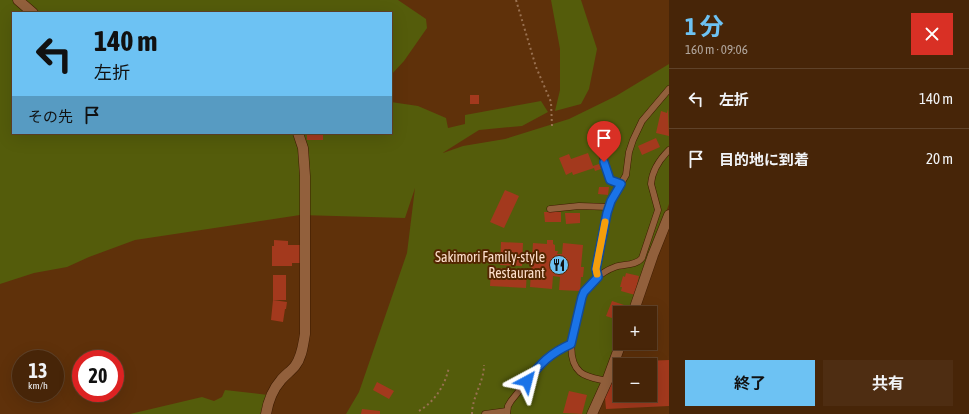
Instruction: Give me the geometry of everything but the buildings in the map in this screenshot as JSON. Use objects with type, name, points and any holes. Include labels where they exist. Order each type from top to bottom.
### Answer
[{"type":"street","points":[[18,0],[32,12]]},
{"type":"street","points":[[266,414],[272,394],[281,380],[295,366],[302,353],[305,334],[305,176],[303,148],[298,134]]},
{"type":"street","points":[[635,306],[669,214]]},
{"type":"street","points":[[592,414],[607,381],[618,350]]},
{"type":"lane","points":[[598,277],[596,269],[602,234],[611,201],[626,175],[629,152],[642,121],[669,89]]},
{"type":"lane","points":[[607,381],[584,375],[574,365],[571,344],[582,297],[584,292],[598,277],[614,267],[636,263],[642,258],[658,210],[651,184],[652,180],[656,166],[669,150]]},
{"type":"lane","points":[[601,151],[606,173],[610,180],[621,184]]},
{"type":"lane","points":[[550,209],[579,206],[609,207]]},
{"type":"lane","points":[[485,414],[507,412],[511,401],[542,362],[559,349],[571,344]]},
{"type":"path","points":[[516,0],[536,67],[551,102],[552,126]]},
{"type":"path","points":[[472,414],[473,406],[482,380],[484,365]]},
{"type":"path","points":[[419,411],[426,407],[437,395],[448,377],[449,367]]},
{"type":"green space","points":[[0,0],[398,0],[426,19],[427,28],[404,61],[392,74],[392,12],[12,12],[12,134],[392,134],[392,102],[418,106],[446,118],[448,128],[465,124],[465,115],[541,101],[548,112],[522,126],[479,130],[443,153],[463,146],[505,139],[569,119],[616,96],[669,64],[669,204],[632,306],[613,306],[613,350],[615,350],[588,414],[346,414],[359,392],[407,253],[415,188],[405,218],[300,215],[135,240],[67,267],[34,273],[0,284]]},
{"type":"green space","points":[[551,0],[581,0],[597,49],[589,89],[581,104],[555,111],[560,90],[560,49]]},
{"type":"green space","points":[[225,390],[268,395],[263,414],[130,414],[202,397],[214,401],[222,397]]},
{"type":"slow traffic","points":[[597,274],[596,269],[605,222]]},
{"type":"place","name":"Sakimori Family-style Restaurant","points":[[559,265]]},
{"type":"route","points":[[527,381],[542,362],[559,349],[571,344],[584,292],[598,277],[596,269],[607,213],[611,201],[621,184],[610,180],[606,173],[604,162]]}]
